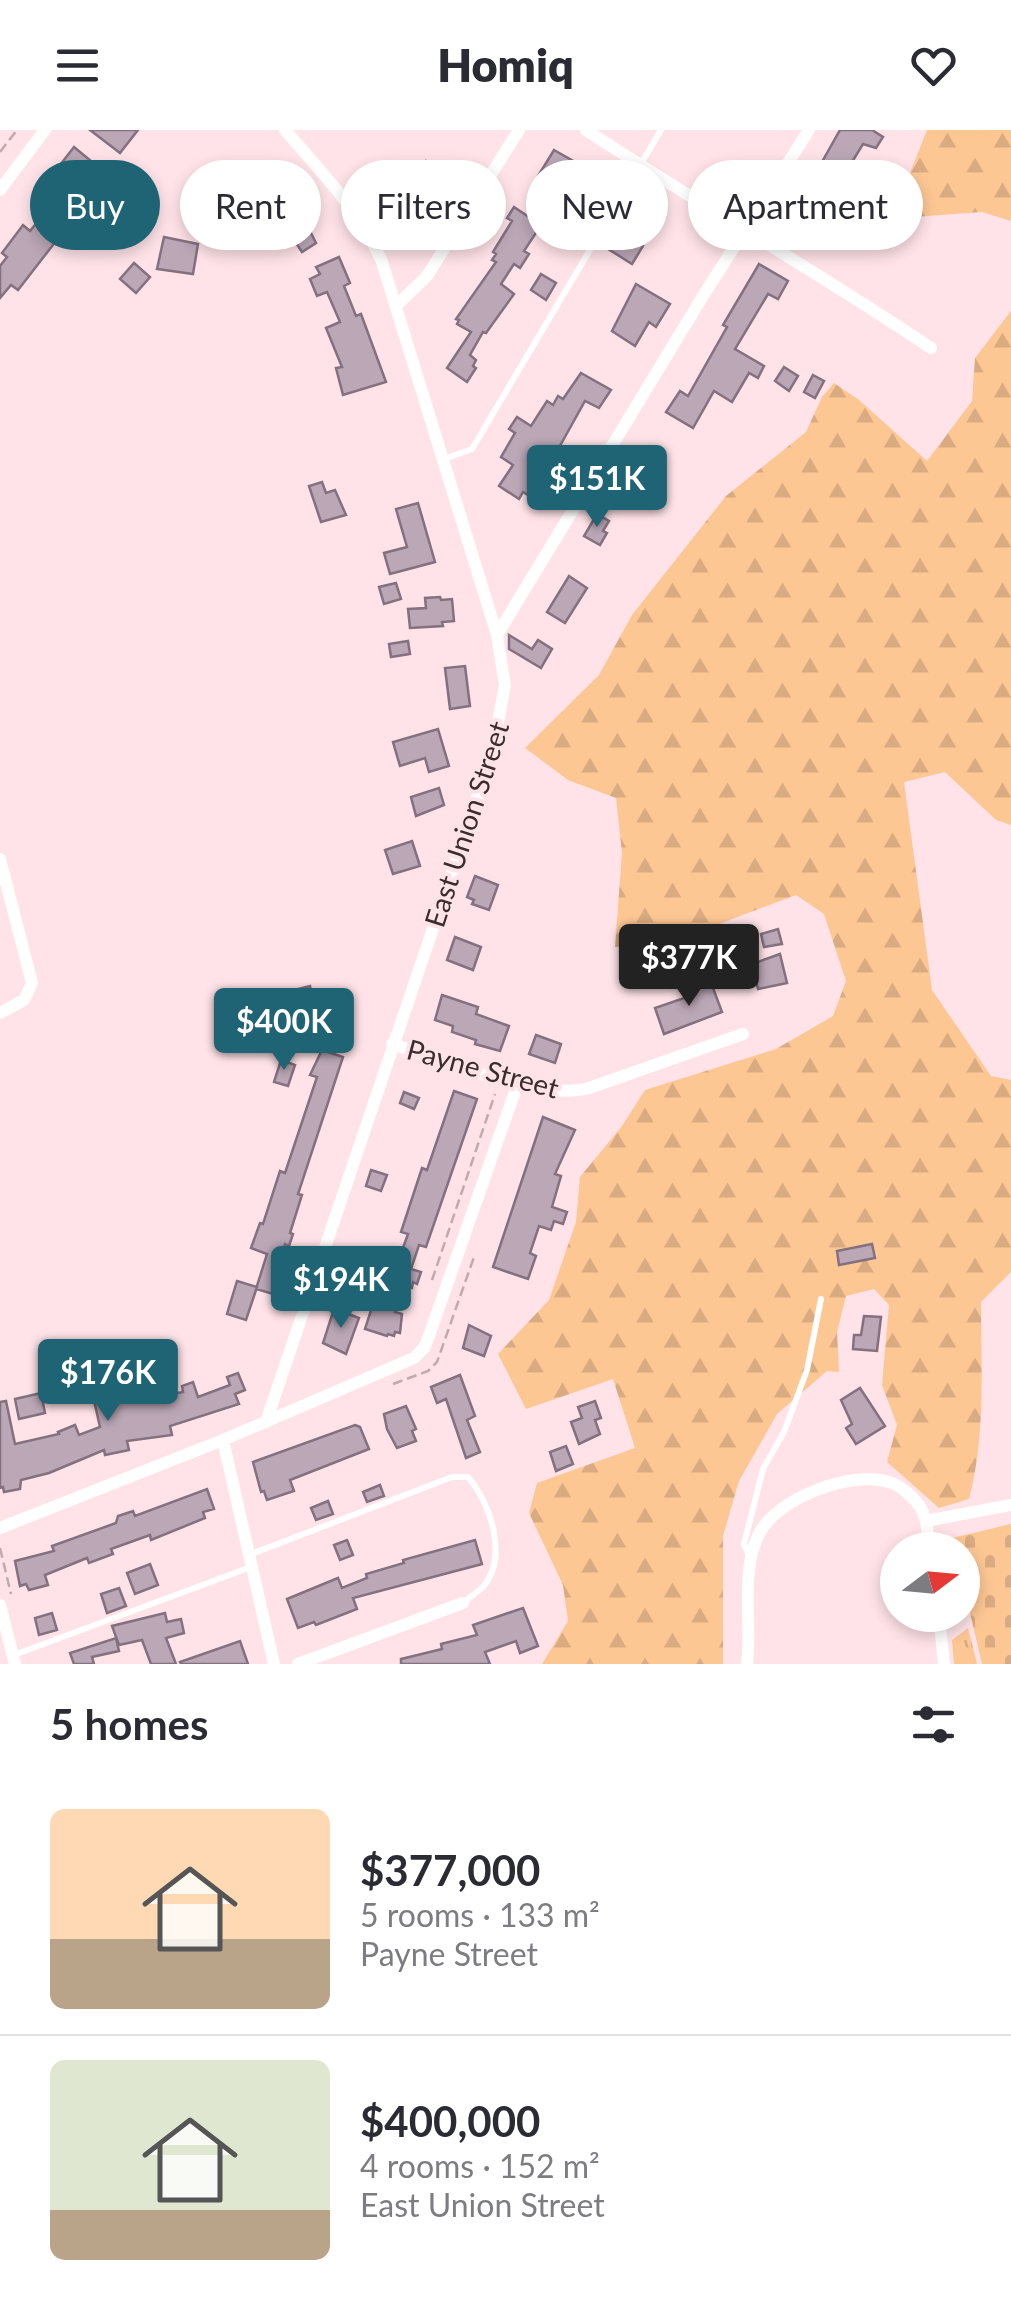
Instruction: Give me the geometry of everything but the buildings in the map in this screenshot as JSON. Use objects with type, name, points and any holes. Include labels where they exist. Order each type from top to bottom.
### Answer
[{"type":"street","points":[[0,190],[45,130]]},
{"type":"street","name":"East Union Street","points":[[266,1422],[492,754],[505,685],[496,635],[397,305],[366,229],[285,130]]},
{"type":"street","points":[[397,305],[427,276],[519,130]]},
{"type":"street","points":[[586,130],[631,160]]},
{"type":"street","points":[[790,160],[809,130]]},
{"type":"street","points":[[496,635],[733,250]]},
{"type":"street","points":[[773,250],[931,348]]},
{"type":"street","points":[[0,859],[32,984],[24,1000],[0,1014]]},
{"type":"street","name":"Payne Street","points":[[392,1044],[545,1090],[578,1091],[743,1034]]},
{"type":"street","points":[[0,1528],[401,1365],[424,1348],[518,1083]]},
{"type":"street","points":[[223,1440],[274,1664]]},
{"type":"street","points":[[748,1664],[751,1560],[768,1520],[800,1497],[861,1480],[894,1483],[921,1508],[927,1532]]},
{"type":"street","points":[[926,1521],[1011,1505]]},
{"type":"street","points":[[298,1664],[463,1603]]},
{"type":"street","points":[[0,1605],[14,1660]]},
{"type":"street","points":[[941,1632],[944,1664]]},
{"type":"lane","points":[[644,160],[661,130]]},
{"type":"lane","points":[[444,459],[472,448],[590,250]]},
{"type":"lane","points":[[751,1560],[744,1544],[763,1469],[784,1432],[808,1370],[821,1298]]},
{"type":"lane","points":[[14,1660],[452,1477],[468,1477],[481,1491],[494,1531],[494,1562],[485,1585],[463,1603]]},
{"type":"path","points":[[0,152],[17,130]]},
{"type":"path","points":[[432,1281],[496,1092]]},
{"type":"green space","points":[[927,130],[1011,130],[1011,221],[982,212],[923,216],[923,160],[915,160]]},
{"type":"green space","points":[[1011,311],[1011,825],[996,820],[945,772],[904,782],[932,990],[991,1076],[1011,1080],[1011,1272],[981,1302],[980,1426],[969,1499],[939,1508],[887,1462],[897,1425],[882,1385],[889,1305],[874,1289],[846,1296],[837,1332],[839,1372],[827,1371],[777,1414],[739,1481],[723,1536],[723,1664],[542,1664],[568,1621],[563,1585],[529,1513],[537,1483],[635,1448],[613,1379],[526,1409],[498,1354],[549,1300],[576,1222],[580,1177],[622,1126],[645,1090],[776,1049],[833,1016],[846,981],[824,914],[796,895],[674,941],[615,947],[622,853],[616,798],[568,780],[525,748],[599,675],[632,615],[726,496],[806,432],[822,397],[834,383],[859,400],[927,461],[972,401],[975,358]]},
{"type":"green space","points":[[1011,1524],[1011,1664],[982,1664],[974,1632],[980,1632],[977,1532]]},
{"type":"green space","points":[[969,1632],[977,1664],[954,1664],[952,1640]]}]
